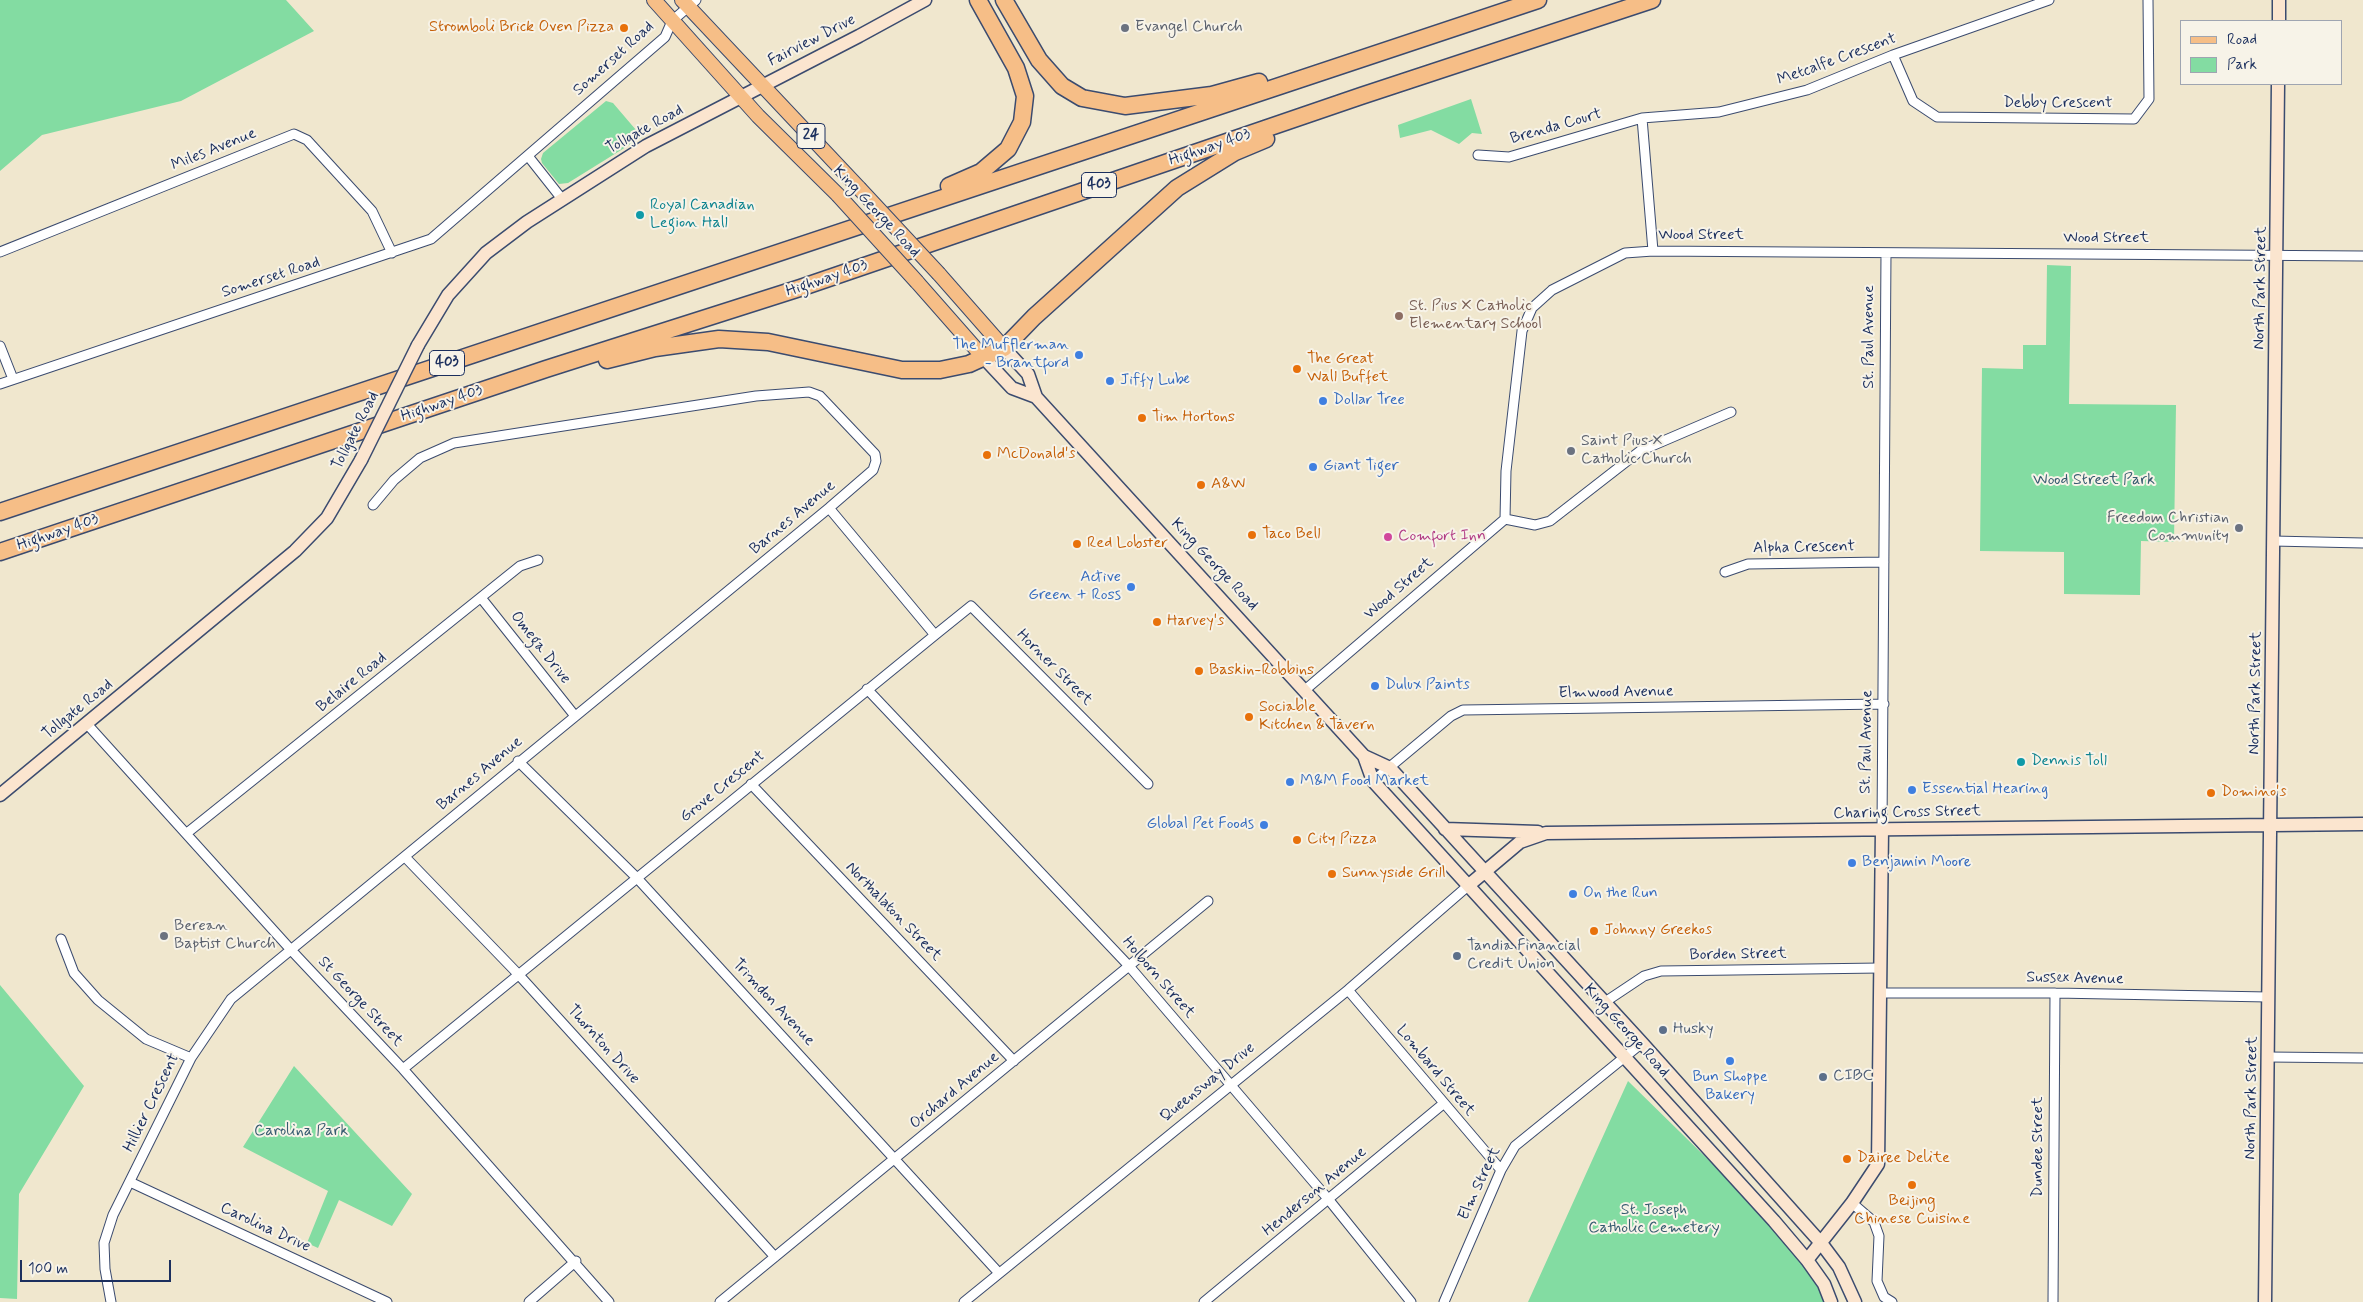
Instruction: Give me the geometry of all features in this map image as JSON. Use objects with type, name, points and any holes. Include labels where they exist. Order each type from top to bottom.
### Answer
[{"type":"highway","points":[[894,214],[920,198],[981,172],[1008,149],[1022,122],[1025,96],[1016,68],[978,0]]},
{"type":"highway","points":[[1004,0],[1039,60],[1062,86],[1082,98],[1125,106],[1212,95],[1344,58],[1392,48]]},
{"type":"highway","name":"403","points":[[0,512],[1538,0]]},
{"type":"highway","name":"Highway 403","points":[[0,552],[546,369],[810,285],[1361,96],[1652,0]]},
{"type":"highway","points":[[546,369],[573,368],[655,348],[719,339],[768,342],[902,370],[940,370],[969,364],[1004,348],[1034,317],[1177,188],[1235,152],[1330,113],[1361,96]]},
{"type":"main road","name":"King George Road","points":[[654,0],[741,96],[838,194],[1012,388],[1036,397]]},
{"type":"main road","name":"Fairview Drive","points":[[741,96],[925,0]]},
{"type":"main road","points":[[2279,0],[2279,20]]},
{"type":"main road","name":"King George Road","points":[[689,2],[762,85],[940,274],[1028,374],[1036,397],[1364,756],[1373,781],[1807,1260]]},
{"type":"main road","name":"North Park Street","points":[[2265,1302],[2269,1057],[2269,824],[2278,255],[2278,85]]},
{"type":"main road","name":"Tollgate Road","points":[[0,795],[296,551],[327,518],[361,460],[418,345],[448,296],[486,253],[526,222],[641,149],[741,96]]},
{"type":"main road","name":"King George Road","points":[[1364,756],[1390,768],[1605,1002],[1821,1243]]},
{"type":"main road","name":"Charing Cross Street","points":[[1469,885],[1520,842],[1546,833],[2363,824]]},
{"type":"main road","points":[[1445,829],[1546,833]]},
{"type":"main road","name":"St. Paul Avenue","points":[[1807,1260],[1852,1203],[1878,1164],[1882,829]]},
{"type":"main road","points":[[1821,1243],[1839,1267],[1855,1302]]},
{"type":"main road","points":[[1807,1260],[1824,1284],[1831,1302]]},
{"type":"street","name":"Metcalfe Crescent","points":[[1642,118],[1719,112],[1807,90],[1893,55],[2049,0]]},
{"type":"street","name":"Debby Crescent","points":[[1893,55],[1913,101],[1937,117],[2134,119],[2149,99],[2148,0]]},
{"type":"street","points":[[672,21],[689,2]]},
{"type":"street","name":"Somerset Road","points":[[0,384],[431,239],[666,37],[672,21]]},
{"type":"street","points":[[1642,118],[1653,251]]},
{"type":"street","name":"Brenda Court","points":[[1478,155],[1509,157],[1642,118]]},
{"type":"street","name":"Miles Avenue","points":[[0,252],[294,134],[307,140],[372,211],[392,253]]},
{"type":"street","points":[[528,156],[562,199]]},
{"type":"street","name":"Wood Street","points":[[1305,690],[1505,518],[1506,474],[1522,331],[1532,308],[1552,290],[1625,253],[1653,251],[2363,256]]},
{"type":"street","name":"St. Paul Avenue","points":[[1882,829],[1886,253]]},
{"type":"street","points":[[0,346],[13,379]]},
{"type":"street","name":"Barnes Avenue","points":[[292,951],[518,761],[829,508],[873,470],[876,461],[875,454],[820,396],[809,392],[756,396],[454,443],[420,458],[394,480],[373,505]]},
{"type":"street","points":[[1505,518],[1535,525],[1550,521],[1640,451],[1730,412]]},
{"type":"street","points":[[829,508],[935,635]]},
{"type":"street","points":[[2273,542],[2363,543]]},
{"type":"street","name":"Belaire Road","points":[[187,833],[482,599],[520,566],[538,560]]},
{"type":"street","name":"Alpha Crescent","points":[[1725,572],[1748,564],[1884,562]]},
{"type":"street","name":"Omega Drive","points":[[482,599],[575,716]]},
{"type":"street","name":"Horner Street","points":[[935,635],[971,606],[1148,784]]},
{"type":"street","name":"Grove Crescent","points":[[403,1069],[935,635]]},
{"type":"street","name":"Holborn Street","points":[[867,689],[1129,966],[1329,1200],[1411,1302]]},
{"type":"street","name":"Elmwood Avenue","points":[[1373,781],[1451,716],[1463,710],[1884,704]]},
{"type":"street","name":"St George Street","points":[[87,724],[292,951],[403,1069],[576,1262],[609,1302]]},
{"type":"street","name":"Trimdon Avenue","points":[[518,761],[637,878],[998,1272]]},
{"type":"street","name":"Northalaton Street","points":[[751,784],[1014,1062]]},
{"type":"street","name":"Thornton Drive","points":[[405,857],[518,974],[775,1257]]},
{"type":"street","name":"Queensway Drive","points":[[964,1302],[998,1272],[1348,990],[1469,885]]},
{"type":"street","name":"Orchard Avenue","points":[[720,1302],[896,1160],[1208,901]]},
{"type":"street","points":[[61,939],[74,973],[98,1000],[146,1039],[191,1058]]},
{"type":"street","name":"Hillier Crescent","points":[[111,1302],[105,1269],[104,1243],[112,1215],[191,1058],[231,999],[292,951]]},
{"type":"street","name":"Borden Street","points":[[1605,1002],[1644,976],[1661,971],[1880,968]]},
{"type":"street","name":"Lombard Street","points":[[1348,990],[1501,1170]]},
{"type":"street","name":"Sussex Avenue","points":[[1881,993],[2055,993],[2268,997]]},
{"type":"street","name":"Dundee Street","points":[[2053,1302],[2055,993]]},
{"type":"street","name":"Elm Street","points":[[1444,1302],[1501,1170],[1515,1146],[1642,1043]]},
{"type":"street","points":[[2269,1057],[2363,1058]]},
{"type":"street","name":"Henderson Avenue","points":[[1204,1302],[1443,1104]]},
{"type":"street","name":"Carolina Drive","points":[[130,1182],[387,1302]]},
{"type":"street","points":[[1852,1203],[1874,1222],[1879,1236],[1877,1282],[1884,1297],[1892,1302]]},
{"type":"street","points":[[529,1302],[576,1262]]},
{"type":"green space","points":[[0,0],[286,0],[314,31],[181,101],[42,135],[0,171]]},
{"type":"green space","points":[[1471,99],[1482,134],[1472,133],[1459,144],[1431,130],[1400,138],[1398,125]]},
{"type":"green space","points":[[606,101],[613,103],[642,137],[568,183],[559,184],[542,163],[543,153]]},
{"type":"green space","name":"Wood Street Park","points":[[2047,265],[2071,266],[2069,404],[2176,405],[2174,542],[2141,541],[2140,595],[2064,594],[2064,552],[1980,551],[1982,368],[2023,369],[2023,345],[2046,345]]},
{"type":"green space","points":[[0,985],[84,1086],[19,1194],[17,1299],[0,1298]]},
{"type":"green space","name":"Carolina Park","points":[[294,1066],[412,1194],[392,1226],[339,1200],[318,1248],[307,1243],[328,1191],[243,1147]]},
{"type":"green space","name":"St. Joseph Catholic Cemetery","points":[[1628,1081],[1783,1233],[1828,1302],[1528,1302]]},
{"type":"place","name":"Stromboli Brick Oven Pizza","points":[[624,28]]},
{"type":"place","name":"Evangel Church","points":[[1125,28]]},
{"type":"place","name":"Royal Canadian Legion Hall","points":[[640,215]]},
{"type":"place","name":"St. Pius X Catholic Elementary School","points":[[1399,316]]},
{"type":"place","name":"The Mufflerman - Brantford","points":[[1079,355]]},
{"type":"place","name":"The Great Wall Buffet","points":[[1297,369]]},
{"type":"place","name":"Jiffy Lube","points":[[1110,381]]},
{"type":"place","name":"Dollar Tree","points":[[1323,401]]},
{"type":"place","name":"Tim Hortons","points":[[1142,418]]},
{"type":"place","name":"Saint Pius X Catholic Church","points":[[1571,451]]},
{"type":"place","name":"McDonald's","points":[[987,455]]},
{"type":"place","name":"Giant Tiger","points":[[1313,467]]},
{"type":"place","name":"A&W","points":[[1201,485]]},
{"type":"place","name":"Freedom Christian Community","points":[[2239,528]]},
{"type":"place","name":"Taco Bell","points":[[1252,535]]},
{"type":"place","name":"Comfort Inn","points":[[1388,537]]},
{"type":"place","name":"Red Lobster","points":[[1077,544]]},
{"type":"place","name":"Active Green + Ross","points":[[1131,587]]},
{"type":"place","name":"Harvey's","points":[[1157,622]]},
{"type":"place","name":"Baskin-Robbins","points":[[1199,671]]},
{"type":"place","name":"Dulux Paints","points":[[1375,686]]},
{"type":"place","name":"Sociable Kitchen & Tavern","points":[[1249,717]]},
{"type":"place","name":"Dennis Toll","points":[[2021,762]]},
{"type":"place","name":"M&M Food Market","points":[[1290,782]]},
{"type":"place","name":"Essential Hearing","points":[[1912,790]]},
{"type":"place","name":"Domino's","points":[[2211,793]]},
{"type":"place","name":"Global Pet Foods","points":[[1264,825]]},
{"type":"place","name":"City Pizza","points":[[1297,840]]},
{"type":"place","name":"Benjamin Moore","points":[[1852,863]]},
{"type":"place","name":"Sunnyside Grill","points":[[1332,874]]},
{"type":"place","name":"On the Run","points":[[1573,894]]},
{"type":"place","name":"Johnny Greekos","points":[[1594,931]]},
{"type":"place","name":"Berean Baptist Church","points":[[164,936]]},
{"type":"place","name":"Tandia Financial Credit Union","points":[[1457,956]]},
{"type":"place","name":"Husky","points":[[1663,1030]]},
{"type":"place","name":"Bun Shoppe Bakery","points":[[1730,1061]]},
{"type":"place","name":"CIBC","points":[[1823,1077]]},
{"type":"place","name":"Dairee Delite","points":[[1847,1159]]},
{"type":"place","name":"Beijing Chinese Cuisine","points":[[1912,1185]]}]
